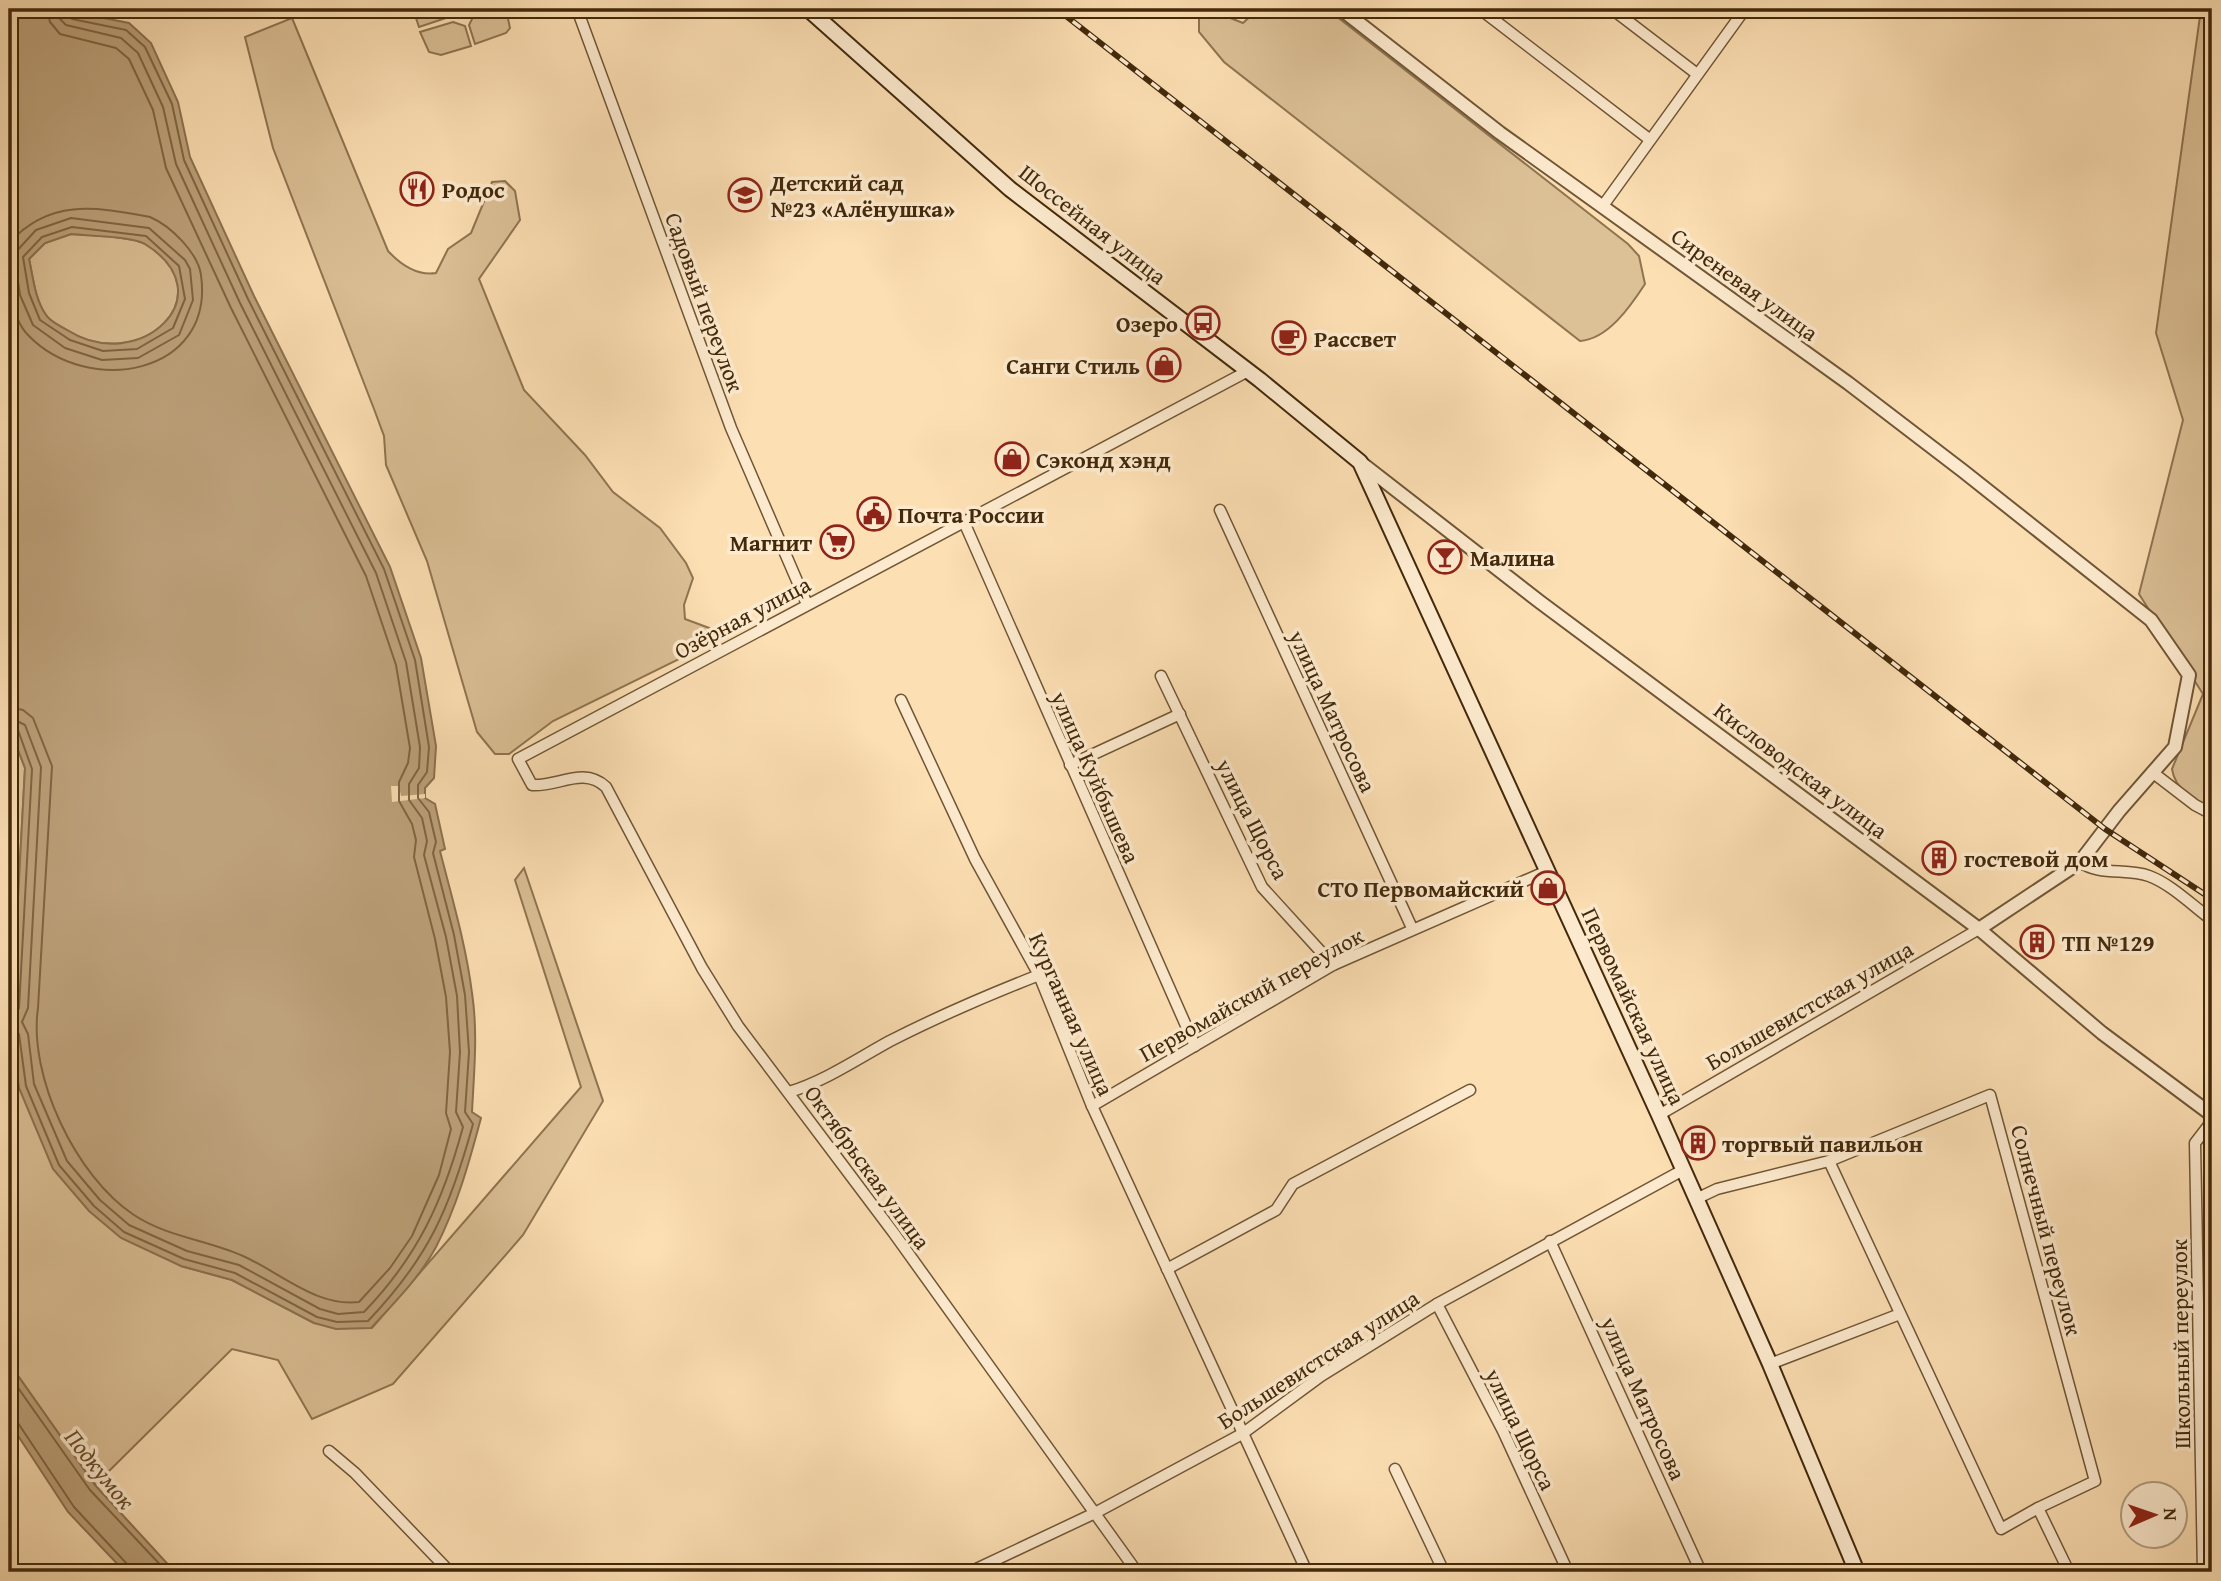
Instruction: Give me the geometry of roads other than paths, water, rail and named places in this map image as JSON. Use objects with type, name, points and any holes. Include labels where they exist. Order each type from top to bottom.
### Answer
[{"type":"main road","name":"Шоссейная улица","points":[[808,9],[1010,189],[1248,371],[1360,462]]},
{"type":"main road","name":"Первомайская улица","points":[[1360,462],[1659,1115],[1770,1364],[1857,1572]]},
{"type":"street","name":"Садовый переулок","points":[[578,9],[731,428],[807,604]]},
{"type":"street","name":"Сиреневая улица","points":[[1341,9],[1356,13],[1500,134],[1848,383],[2151,620],[2189,675],[2175,747],[2080,862],[1979,929]]},
{"type":"street","points":[[1480,9],[1649,139]]},
{"type":"street","points":[[1612,9],[1697,74]]},
{"type":"street","points":[[1602,206],[1745,9]]},
{"type":"street","name":"Озёрная улица","points":[[588,777],[532,785],[518,760],[1248,371]]},
{"type":"street","name":"Кисловодская улица","points":[[1360,462],[1541,602],[1979,929],[2102,1033],[2212,1115]]},
{"type":"street","name":"улица Матросова","points":[[1220,510],[1412,928]]},
{"type":"street","name":"улица Куйбышева","points":[[964,522],[1195,1046]]},
{"type":"street","name":"улица Щорса","points":[[1161,676],[1262,887],[1333,965]]},
{"type":"street","name":"Курганная улица","points":[[901,700],[975,859],[1039,975],[1092,1106],[1307,1572]]},
{"type":"street","points":[[1070,765],[1180,714]]},
{"type":"street","points":[[2152,772],[2195,805],[2212,814]]},
{"type":"street","name":"Октябрьская улица","points":[[588,777],[598,779],[614,798],[702,968],[738,1026],[789,1092],[1137,1572]]},
{"type":"street","points":[[2080,862],[2090,869],[2124,871],[2151,877],[2212,920]]},
{"type":"street","name":"Первомайский переулок","points":[[1092,1106],[1333,965],[1412,928],[1547,871]]},
{"type":"street","name":"Большевистская улица","points":[[1659,1115],[1979,929]]},
{"type":"street","points":[[789,1092],[815,1084],[846,1064],[955,1008],[1039,975]]},
{"type":"street","points":[[1167,1269],[1276,1210],[1293,1184],[1470,1090]]},
{"type":"street","name":"Солнечный переулок","points":[[1696,1199],[1717,1189],[1829,1161],[1990,1096],[2095,1481],[2001,1529],[1829,1161]]},
{"type":"street","name":"Школьный переулок","points":[[2203,1572],[2195,1143],[2212,1121]]},
{"type":"street","name":"Большевистская улица","points":[[970,1572],[1095,1513],[1242,1434],[1321,1376],[1437,1304],[1683,1170]]},
{"type":"street","name":"улица Матросова","points":[[1550,1241],[1701,1572]]},
{"type":"street","name":"улица Щорса","points":[[1437,1304],[1503,1431],[1568,1572]]},
{"type":"street","points":[[1770,1364],[1900,1314]]},
{"type":"street","points":[[329,1451],[355,1473],[450,1572]]},
{"type":"street","points":[[1395,1469],[1444,1572]]},
{"type":"street","points":[[2038,1508],[2069,1572]]},
{"type":"water","points":[[9,9],[58,9],[129,23],[151,43],[178,102],[190,157],[254,296],[390,567],[421,658],[436,746],[434,778],[425,788],[425,798],[435,804],[445,849],[440,851],[469,975],[475,1037],[472,1112],[481,1118],[456,1200],[436,1247],[414,1279],[371,1328],[336,1329],[314,1323],[232,1280],[181,1266],[121,1238],[89,1211],[53,1169],[19,1088],[11,1028],[25,768],[9,726]],"holes":[[[71,234],[139,241],[168,264],[178,285],[175,306],[164,323],[145,336],[121,343],[94,342],[53,322],[42,309],[29,259],[45,243]]]},
{"type":"water","points":[[9,1363],[95,1485],[175,1572],[125,1572],[68,1512],[9,1422]]},
{"type":"railway","points":[[1057,9],[2105,829],[2212,899]]},
{"type":"place","name":"Родос","points":[[417,189]]},
{"type":"place","name":"Детский сад №23 «Алёнушка»","points":[[745,195]]},
{"type":"place","name":"Озеро","points":[[1203,323]]},
{"type":"place","name":"Рассвет","points":[[1289,338]]},
{"type":"place","name":"Санги Стиль","points":[[1164,365]]},
{"type":"place","name":"Сэконд хэнд","points":[[1012,459]]},
{"type":"place","name":"Почта России","points":[[874,514]]},
{"type":"place","name":"Магнит","points":[[837,542]]},
{"type":"place","name":"Малина","points":[[1445,557]]},
{"type":"place","name":"гостевой дом","points":[[1939,858]]},
{"type":"place","name":"СТО Первомайский","points":[[1548,888]]},
{"type":"place","name":"ТП №129","points":[[2037,942]]},
{"type":"place","name":"торгвый павильон","points":[[1698,1143]]},
{"type":"water label","name":"Подкумок","points":[[100,1469]]}]
